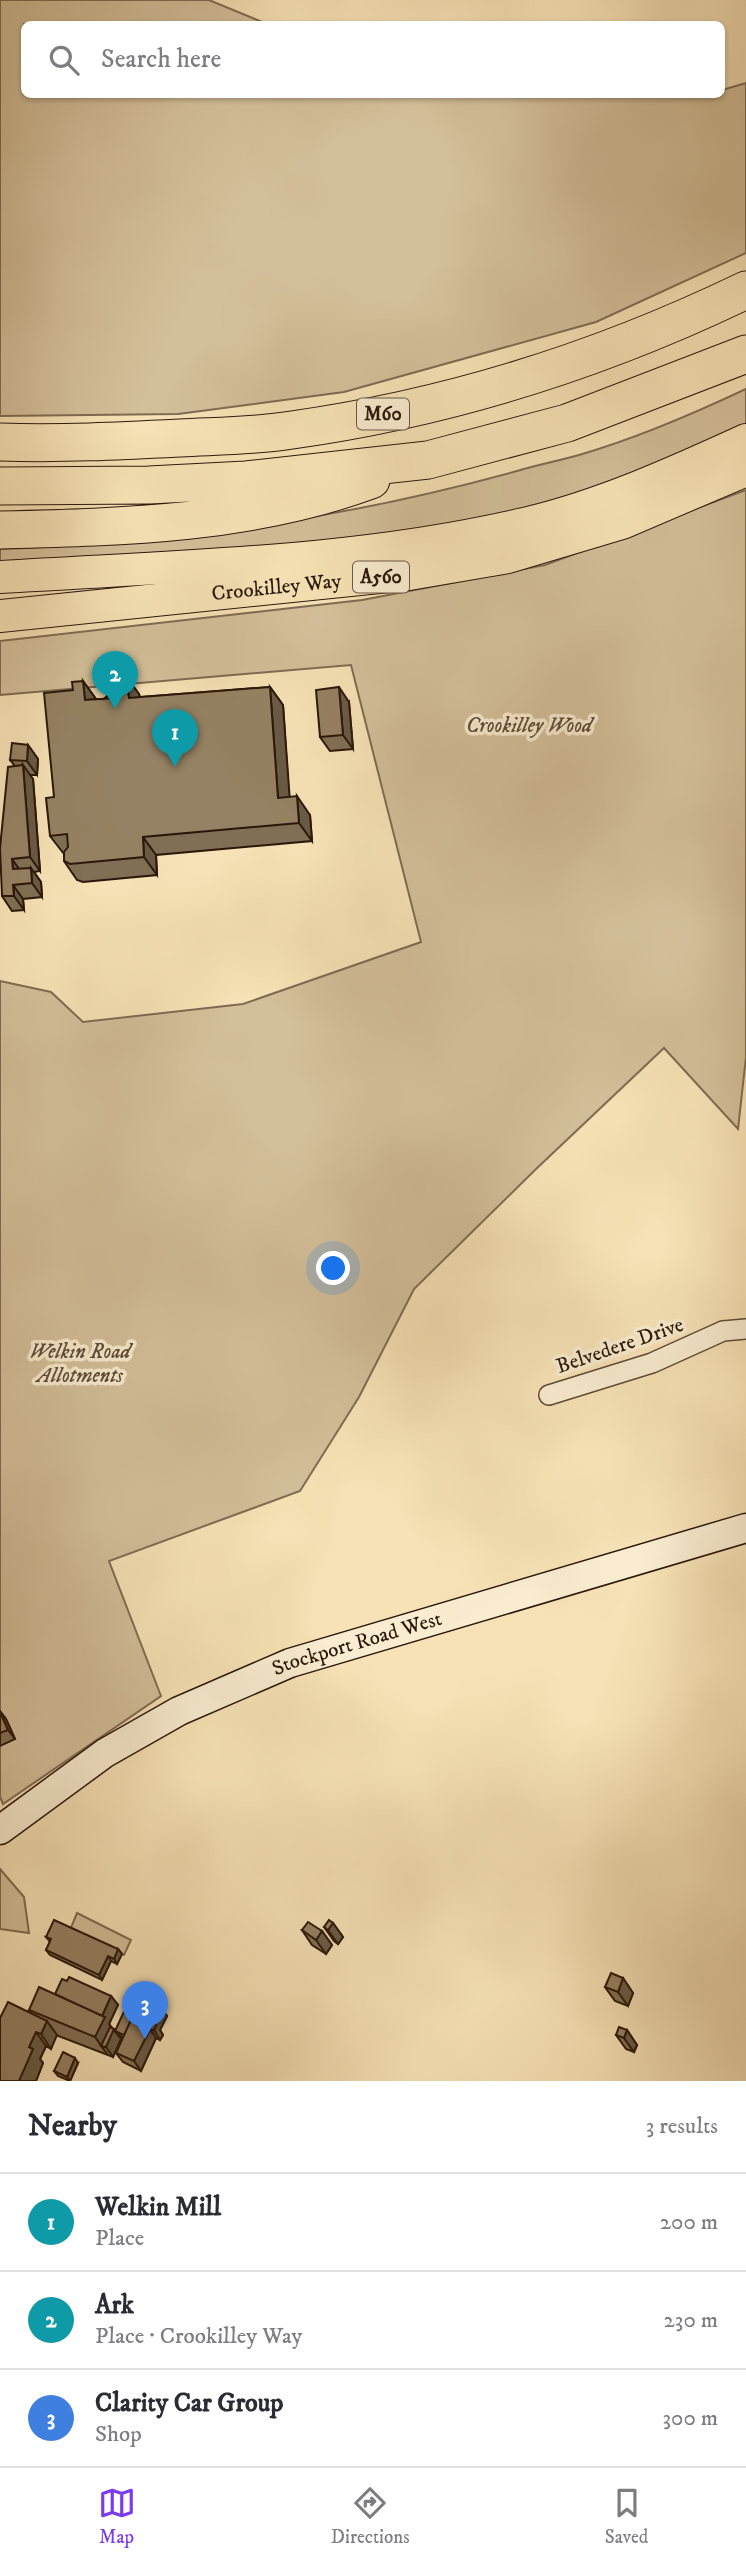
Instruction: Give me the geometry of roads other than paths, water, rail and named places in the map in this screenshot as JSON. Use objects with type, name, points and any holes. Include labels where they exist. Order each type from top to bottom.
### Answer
[{"type":"highway","name":"M60","points":[[0,442],[240,435],[365,419],[489,388],[605,351],[691,317],[746,290]]},
{"type":"highway","points":[[0,530],[127,527],[288,506],[328,496],[428,460],[567,423],[746,354]]},
{"type":"highway","points":[[0,486],[149,485],[246,480],[428,460]]},
{"type":"main road","name":"Crookilley Way","points":[[0,577],[306,558],[446,540],[530,522],[615,495],[746,440]]},
{"type":"main road","name":"Crookilley Way","points":[[0,616],[409,574],[508,557],[622,523],[746,470]]},
{"type":"main road","name":"Stockport Road West","points":[[0,1830],[105,1752],[179,1711],[290,1663],[505,1597],[746,1528]]},
{"type":"street","name":"Belvedere Drive","points":[[549,1395],[652,1363],[723,1331],[746,1329]]},
{"type":"place","name":"Ark","points":[[115,709]]},
{"type":"place","name":"Welkin Mill","points":[[175,767]]},
{"type":"place","name":"Clarity Car Group","points":[[145,2039]]},
{"type":"park label","name":"Crookilley Wood","points":[[529,726]]},
{"type":"park label","name":"Welkin Road Allotments","points":[[80,1364]]}]
